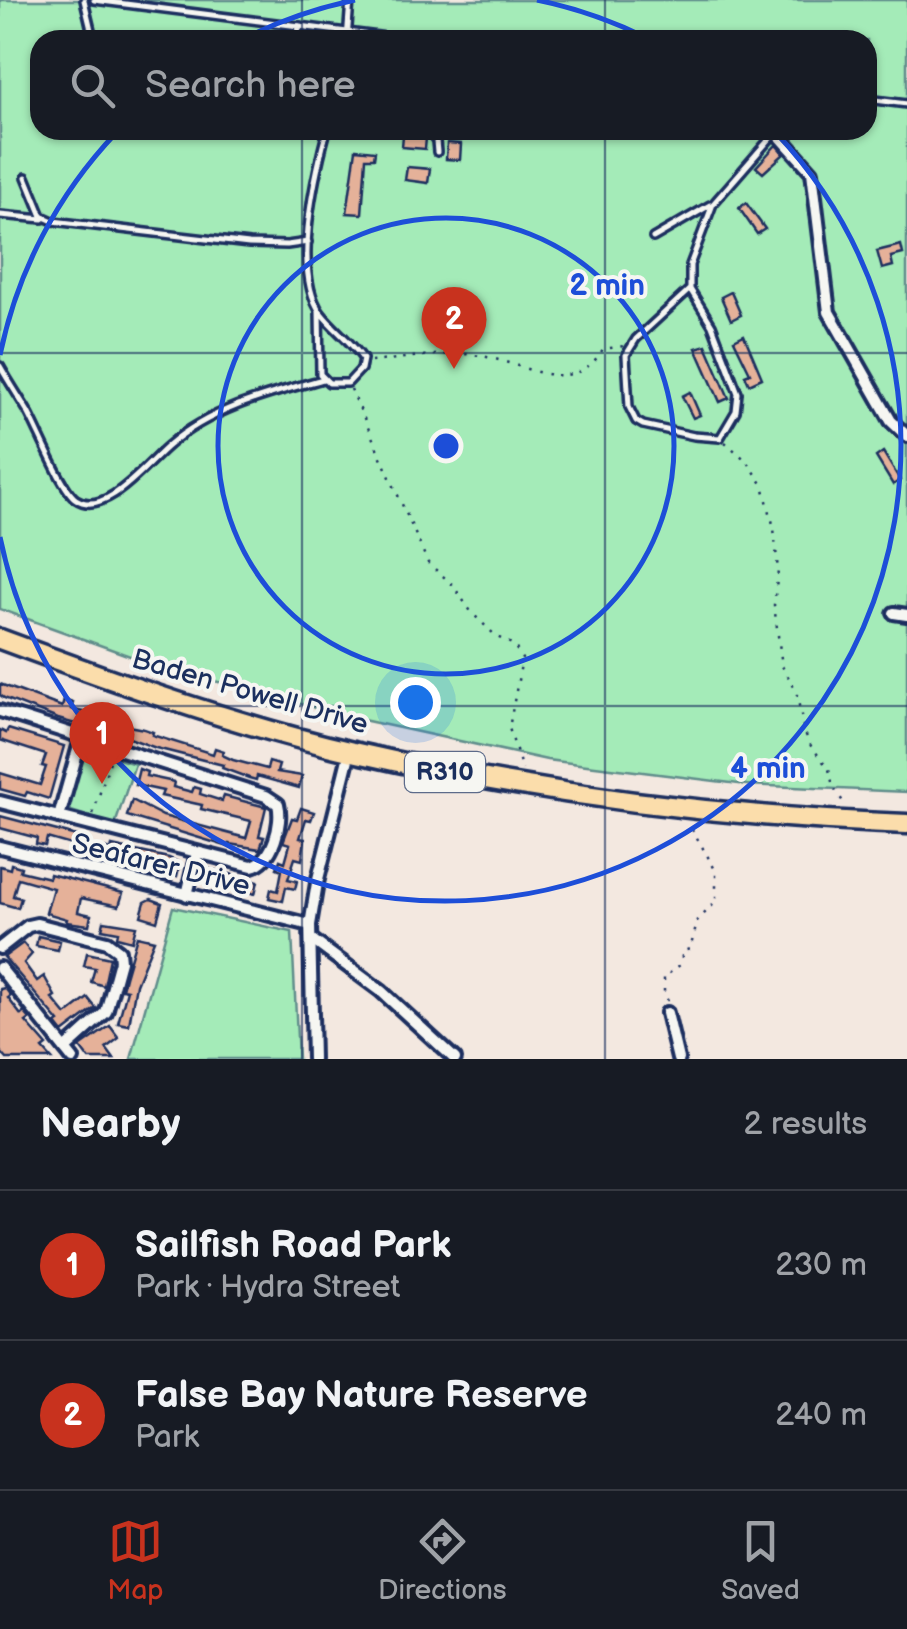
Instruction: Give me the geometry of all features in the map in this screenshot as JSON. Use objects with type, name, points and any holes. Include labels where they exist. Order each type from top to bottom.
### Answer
[{"type":"main road","name":"Baden Powell Drive","points":[[0,640],[174,701],[350,751],[529,788],[689,810],[907,824]]},
{"type":"street","points":[[785,140],[812,172],[829,312],[890,422],[907,436]]},
{"type":"street","points":[[894,613],[907,615]]},
{"type":"street","points":[[0,711],[266,796],[278,804],[280,815],[269,854],[260,864],[248,866],[0,802]]},
{"type":"street","points":[[59,817],[82,739]]},
{"type":"street","points":[[314,1059],[310,925],[316,883],[350,751]]},
{"type":"street","name":"Seafarer Drive","points":[[0,848],[310,925]]},
{"type":"street","points":[[186,896],[198,852]]},
{"type":"street","points":[[0,948],[24,928],[37,924],[107,942],[119,952],[106,1012],[65,1049]]},
{"type":"street","points":[[310,939],[381,990],[454,1059]]},
{"type":"street","points":[[0,968],[73,1059]]},
{"type":"street","points":[[667,1012],[678,1059]]},
{"type":"lane","points":[[84,0],[91,30]]},
{"type":"lane","points":[[94,0],[318,30]]},
{"type":"lane","points":[[348,30],[350,0]]},
{"type":"lane","points":[[298,26],[298,30]]},
{"type":"lane","points":[[877,100],[907,104]]},
{"type":"lane","points":[[323,379],[317,346],[319,310],[310,274],[308,242],[324,140]]},
{"type":"lane","points":[[435,140],[437,152]]},
{"type":"lane","points":[[653,238],[713,204],[770,140]]},
{"type":"lane","points":[[26,178],[46,219]]},
{"type":"lane","points":[[690,289],[626,355],[628,407],[636,420],[685,435],[720,438],[736,411],[738,393],[712,324],[690,289],[692,258],[713,204]]},
{"type":"lane","points":[[0,214],[249,244],[308,242]]},
{"type":"lane","points":[[0,366],[64,484],[78,501],[92,504],[109,498],[197,422],[323,379],[335,384],[348,383],[358,375],[363,363],[358,352],[319,310]]},
{"type":"path","points":[[363,363],[481,356],[532,373],[565,375],[584,370],[603,349],[631,346]]},
{"type":"path","points":[[348,383],[428,562],[452,584],[472,613],[497,636],[514,645],[522,659],[509,728],[529,788]]},
{"type":"path","points":[[720,438],[748,462],[764,485],[774,528],[778,571],[774,605],[782,666],[796,690],[804,732],[829,769],[833,786],[848,810],[849,822]]},
{"type":"path","points":[[90,825],[114,749]]},
{"type":"path","points":[[667,1012],[664,977],[680,965],[683,952],[690,949],[695,938],[698,920],[716,902],[716,872],[688,824],[689,810]]},
{"type":"green space","points":[[0,0],[907,0],[907,792],[747,785],[547,760],[349,717],[155,665],[0,609]]},
{"type":"green space","points":[[90,750],[135,764],[115,825],[71,811],[69,803],[84,755]]},
{"type":"green space","points":[[173,907],[292,932],[298,1059],[131,1059]]},
{"type":"building","points":[[403,140],[426,140],[425,149],[402,147]]},
{"type":"building","points":[[447,143],[461,144],[460,160],[446,159]]},
{"type":"building","points":[[776,145],[784,154],[763,173],[756,167]]},
{"type":"building","points":[[356,149],[375,151],[374,158],[366,158],[362,214],[347,213]]},
{"type":"building","points":[[407,167],[430,169],[428,183],[405,180]]},
{"type":"building","points":[[746,203],[765,229],[757,234],[739,208]]},
{"type":"building","points":[[901,245],[903,254],[891,257],[893,266],[882,269],[877,251]]},
{"type":"building","points":[[731,292],[741,315],[731,320],[721,297]]},
{"type":"building","points":[[744,335],[762,378],[749,384],[745,375],[750,373],[734,340]]},
{"type":"building","points":[[706,345],[729,398],[720,402],[696,348]]},
{"type":"building","points":[[690,392],[700,415],[693,418],[682,396]]},
{"type":"building","points":[[883,452],[900,480],[893,485],[876,457]]},
{"type":"building","points":[[0,684],[62,707],[64,700],[73,703],[71,709],[83,712],[82,715],[102,720],[104,716],[113,719],[112,723],[144,729],[213,754],[215,748],[233,760],[267,769],[269,762],[279,765],[277,772],[302,776],[299,788],[257,776],[256,780],[249,778],[222,768],[223,765],[156,748],[97,726],[96,730],[58,719],[4,698],[0,695]]},
{"type":"building","points":[[8,729],[64,746],[49,799],[0,789],[0,773],[40,785],[46,767],[42,766],[46,755],[0,740],[0,730],[6,733]]},
{"type":"building","points":[[139,769],[147,772],[146,776],[174,782],[173,787],[192,792],[194,787],[201,789],[200,794],[222,801],[224,796],[266,807],[260,849],[229,847],[127,816],[132,800],[163,816],[246,838],[251,821],[201,809],[202,805],[161,796],[163,791],[135,785]]},
{"type":"building","points":[[301,808],[314,812],[311,820],[306,819],[300,838],[305,839],[302,860],[295,858],[288,879],[297,881],[295,889],[286,887],[283,901],[269,898],[271,889],[278,891],[282,870],[277,868],[280,860],[285,862],[290,844],[283,842],[292,818],[297,819]]},
{"type":"building","points":[[0,816],[88,839],[85,849],[47,838],[45,846],[36,844],[37,838],[0,828]]},
{"type":"building","points":[[112,846],[180,863],[177,876],[136,862],[135,865],[104,856],[103,861],[95,859],[98,847],[111,850]]},
{"type":"building","points":[[11,864],[21,867],[20,871],[49,878],[50,874],[123,893],[119,906],[81,898],[78,912],[91,915],[89,925],[66,922],[67,919],[46,913],[53,888],[18,878],[13,896],[21,898],[18,908],[0,903],[0,866],[10,869]]},
{"type":"building","points":[[210,869],[258,881],[255,894],[207,881]]},
{"type":"building","points":[[151,899],[162,903],[157,921],[141,916],[145,902]]},
{"type":"building","points":[[104,921],[136,926],[132,941],[117,937],[118,932],[102,929]]},
{"type":"building","points":[[38,936],[60,941],[58,950],[36,946]]},
{"type":"building","points":[[137,936],[154,940],[136,984],[129,1025],[118,1023],[127,990],[122,989]]},
{"type":"building","points":[[23,943],[32,954],[24,963],[37,981],[44,976],[55,996],[52,998],[66,1015],[88,998],[96,1008],[63,1033],[56,1024],[59,1022],[4,957]]},
{"type":"building","points":[[87,953],[110,958],[104,986],[91,982],[95,968],[84,966]]},
{"type":"building","points":[[5,988],[21,1015],[24,1012],[30,1019],[26,1022],[47,1046],[43,1049],[52,1059],[7,1059],[0,1051],[0,989]]},
{"type":"building","points":[[110,1026],[119,1038],[106,1048],[114,1059],[89,1059],[80,1047]]},
{"type":"place","name":"False Bay Nature Reserve","points":[[454,369]]},
{"type":"place","name":"Sailfish Road Park","points":[[102,784]]}]
